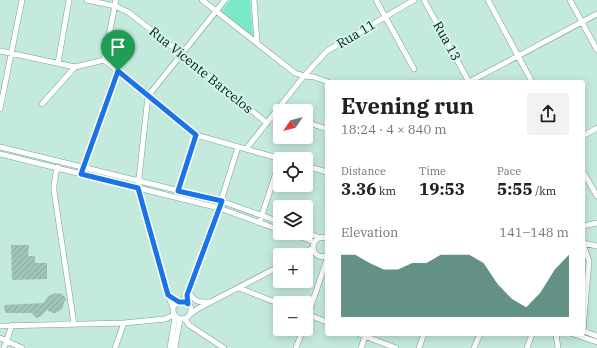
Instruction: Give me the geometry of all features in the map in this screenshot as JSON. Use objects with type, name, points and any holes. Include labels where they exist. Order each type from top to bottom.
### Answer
[{"type":"street","points":[[0,109],[10,53],[22,0]]},
{"type":"street","points":[[58,63],[69,0]]},
{"type":"street","name":"Rua Vicente Barcelos","points":[[87,0],[116,3],[267,123]]},
{"type":"street","points":[[202,0],[295,73],[325,81]]},
{"type":"street","points":[[224,348],[189,326],[179,317],[173,308],[138,188],[138,181],[148,96],[225,0]]},
{"type":"street","points":[[254,0],[257,43]]},
{"type":"street","points":[[376,0],[414,69]]},
{"type":"street","name":"Rua 11","points":[[284,104],[304,76],[327,51],[414,0]]},
{"type":"street","name":"Rua 13","points":[[424,0],[468,80]]},
{"type":"street","points":[[488,0],[531,80]]},
{"type":"street","points":[[570,0],[597,50]]},
{"type":"street","points":[[104,60],[116,3]]},
{"type":"street","points":[[473,80],[597,14]]},
{"type":"street","points":[[0,51],[75,67],[104,60]]},
{"type":"street","points":[[104,60],[196,135],[273,157]]},
{"type":"street","points":[[42,104],[75,67]]},
{"type":"street","points":[[81,174],[118,71]]},
{"type":"street","name":"Rua 11","points":[[246,150],[273,117]]},
{"type":"street","points":[[313,124],[325,128]]},
{"type":"street","points":[[585,135],[597,128]]},
{"type":"street","points":[[178,191],[196,135]]},
{"type":"street","points":[[0,147],[222,201],[273,219]]},
{"type":"street","points":[[173,308],[176,303],[180,302],[188,293],[222,201],[238,147]]},
{"type":"street","points":[[0,154],[219,208],[273,227]]},
{"type":"street","points":[[32,162],[33,155]]},
{"type":"street","points":[[57,167],[54,191],[74,324]]},
{"type":"street","points":[[313,168],[325,171]]},
{"type":"street","points":[[585,175],[597,196]]},
{"type":"street","points":[[259,222],[273,181]]},
{"type":"street","points":[[585,226],[597,223]]},
{"type":"street","points":[[313,235],[320,238],[325,238]]},
{"type":"street","points":[[309,248],[317,239],[320,238]]},
{"type":"street","points":[[303,240],[313,245],[318,256],[325,258]]},
{"type":"street","points":[[585,244],[597,246]]},
{"type":"street","points":[[585,250],[589,261],[585,308]]},
{"type":"street","points":[[313,297],[325,264]]},
{"type":"street","points":[[0,326],[124,323],[190,315],[199,308],[273,270]]},
{"type":"street","points":[[238,288],[273,301]]},
{"type":"street","points":[[188,293],[196,301],[211,302]]},
{"type":"street","points":[[188,293],[191,312],[190,315]]},
{"type":"street","points":[[168,295],[180,302],[199,308]]},
{"type":"street","points":[[313,316],[325,321]]},
{"type":"street","points":[[170,348],[179,317]]},
{"type":"street","points":[[175,348],[179,317]]},
{"type":"street","points":[[115,348],[124,323]]},
{"type":"street","points":[[2,348],[12,325]]},
{"type":"street","points":[[585,332],[597,336]]},
{"type":"street","points":[[296,348],[300,336]]},
{"type":"street","points":[[361,348],[366,336]]},
{"type":"street","points":[[368,336],[396,348]]},
{"type":"street","points":[[419,348],[423,336]]},
{"type":"street","points":[[474,348],[479,336]]},
{"type":"street","points":[[527,348],[531,336]]},
{"type":"street","points":[[556,336],[558,348]]},
{"type":"street","points":[[579,336],[597,342]]},
{"type":"street","points":[[0,338],[22,348]]},
{"type":"green space","points":[[230,0],[250,0],[253,36],[221,12]]},
{"type":"building","points":[[11,245],[29,245],[28,256],[35,256],[35,263],[47,263],[47,279],[12,280]]},
{"type":"building","points":[[61,293],[66,300],[62,309],[56,313],[47,310],[37,318],[32,313],[6,313],[4,309],[5,305],[43,303],[48,296]]},
{"type":"route","points":[[118,71],[196,135],[178,191],[222,201],[187,295],[188,304],[182,301],[179,302],[168,295],[138,188],[81,174],[118,71]]}]
